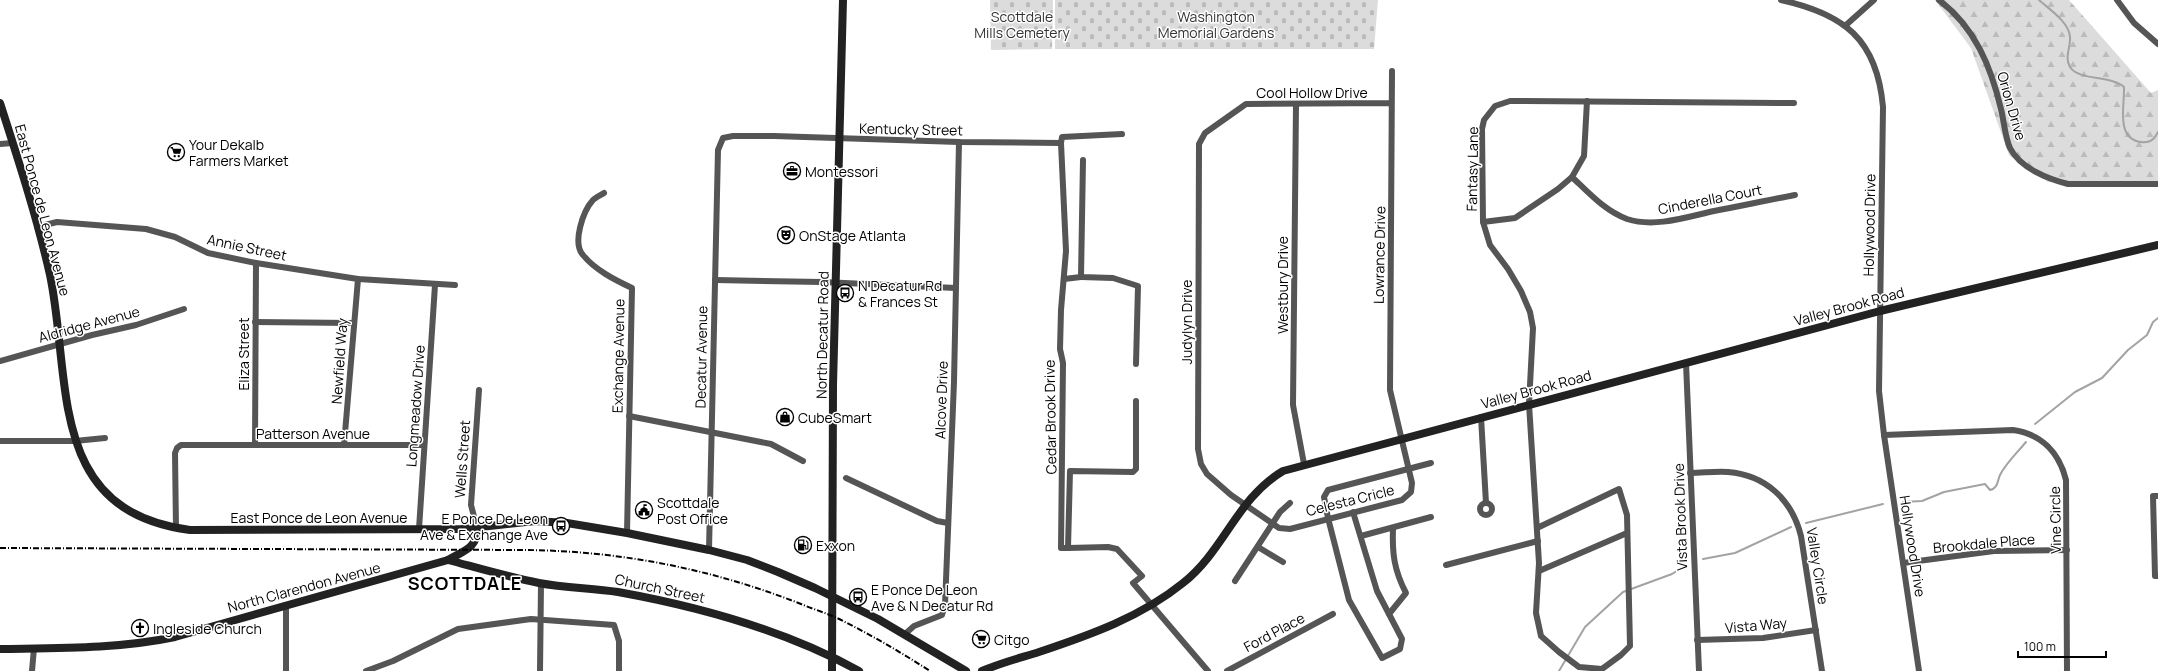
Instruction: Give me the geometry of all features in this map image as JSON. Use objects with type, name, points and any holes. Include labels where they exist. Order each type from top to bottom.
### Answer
[{"type":"main road","name":"North Decatur Road","points":[[832,671],[832,429],[844,0]]},
{"type":"main road","name":"East Ponce de Leon Avenue","points":[[0,104],[13,143],[50,274],[61,345],[69,415],[75,441],[82,460],[93,478],[118,503],[142,518],[176,528],[219,530],[476,528],[549,521],[627,533],[709,550],[747,560],[833,596],[905,634],[966,671]]},
{"type":"main road","name":"Valley Brook Road","points":[[982,671],[1103,629],[1151,605],[1183,583],[1204,564],[1245,504],[1267,481],[1283,471],[1304,464],[1880,311],[2158,245]]},
{"type":"main road","name":"North Clarendon Avenue","points":[[0,648],[145,643],[448,560],[472,546],[476,541],[476,528]]},
{"type":"main road","name":"Church Street","points":[[448,560],[541,584],[616,592],[690,606],[730,617],[833,657],[859,671]]},
{"type":"street","name":"Hollywood Drive","points":[[1781,0],[1816,9],[1846,25],[1862,42],[1874,63],[1881,83],[1883,106],[1879,391],[1884,435],[1919,671]]},
{"type":"street","points":[[1846,25],[1874,0]]},
{"type":"street","name":"Orion Drive","points":[[1939,0],[1953,10],[1976,39],[1994,84],[2010,148],[2023,164],[2056,181],[2068,184],[2158,184]]},
{"type":"street","points":[[2117,0],[2134,22],[2158,44]]},
{"type":"street","name":"Lowrance Drive","points":[[1392,71],[1390,390],[1400,439]]},
{"type":"street","name":"Fantasy Lane","points":[[1627,533],[1630,646],[1621,656],[1602,669],[1579,667],[1541,636],[1536,613],[1539,571],[1538,541],[1529,404],[1533,328],[1530,312],[1522,291],[1490,245],[1483,222],[1482,129],[1489,113],[1495,106],[1510,101],[1794,103]]},
{"type":"street","points":[[1483,222],[1515,218],[1558,189],[1572,177],[1584,156],[1587,101]]},
{"type":"street","name":"Cool Hollow Drive","points":[[1216,126],[1246,104],[1391,103]]},
{"type":"street","name":"Westbury Drive","points":[[1296,104],[1293,405],[1304,464]]},
{"type":"street","name":"Judylyn Drive","points":[[1216,126],[1205,133],[1199,144],[1198,449],[1201,464],[1207,474],[1231,495],[1245,504]]},
{"type":"street","name":"Kentucky Street","points":[[718,165],[721,140],[728,136],[1061,143],[1062,137],[1122,134]]},
{"type":"street","name":"Alcove Drive","points":[[905,634],[914,626],[942,615],[944,612],[956,288],[959,142]]},
{"type":"street","points":[[0,144],[13,143]]},
{"type":"street","name":"Cedar Brook Drive","points":[[1061,143],[1066,251],[1060,349],[1063,363],[1061,548],[1068,548],[1070,471],[1133,472],[1136,469],[1136,401]]},
{"type":"street","points":[[1081,277],[1083,160]]},
{"type":"street","name":"Decatur Avenue","points":[[709,550],[718,165]]},
{"type":"street","name":"Cinderella Court","points":[[1572,177],[1597,201],[1614,213],[1628,219],[1641,222],[1667,221],[1794,195]]},
{"type":"street","name":"Exchange Avenue","points":[[604,193],[594,200],[585,211],[580,226],[579,240],[581,254],[612,279],[632,288],[627,533]]},
{"type":"street","name":"Annie Street","points":[[37,227],[57,222],[146,229],[175,237],[208,253],[256,264],[358,279],[435,285],[455,285]]},
{"type":"street","name":"Eliza Street","points":[[255,444],[256,264]]},
{"type":"street","points":[[1064,279],[1081,277],[1113,278],[1138,286],[1136,364]]},
{"type":"street","name":"Newfield Way","points":[[344,445],[353,323],[358,279]]},
{"type":"street","points":[[715,280],[956,288]]},
{"type":"street","name":"Longmeadow Drive","points":[[419,529],[435,285]]},
{"type":"street","name":"Aldridge Avenue","points":[[0,361],[92,335],[136,325],[184,309]]},
{"type":"street","points":[[255,322],[353,323]]},
{"type":"street","name":"Vista Brook Drive","points":[[1686,363],[1698,671]]},
{"type":"street","name":"Wells Street","points":[[476,528],[471,505],[479,390]]},
{"type":"street","points":[[629,416],[771,444],[803,461]]},
{"type":"street","points":[[1481,417],[1486,503]]},
{"type":"street","name":"Vine Circle","points":[[1884,435],[2012,430],[2031,435],[2052,451],[2064,470],[2067,492],[2067,671]]},
{"type":"street","points":[[0,441],[75,441],[105,438]]},
{"type":"street","name":"Celesta Cricle","points":[[1245,504],[1279,528],[1290,529],[1402,500],[1411,492],[1412,483],[1400,439]]},
{"type":"street","name":"Patterson Avenue","points":[[176,528],[176,450],[181,445],[424,445]]},
{"type":"street","points":[[1354,512],[1376,591],[1402,639],[1400,650],[1382,658],[1349,600],[1324,497],[1328,490],[1431,463]]},
{"type":"street","points":[[1063,470],[1070,471]]},
{"type":"street","name":"Valley Circle","points":[[1690,473],[1726,472],[1752,476],[1763,481],[1776,491],[1789,506],[1798,523],[1801,536],[1822,671]]},
{"type":"street","points":[[846,478],[937,521],[948,522]]},
{"type":"street","points":[[1537,528],[1619,489],[1627,515],[1627,533],[1539,571]]},
{"type":"street","points":[[2158,496],[2154,496],[2155,576],[2158,576]]},
{"type":"street","points":[[1234,581],[1280,512],[1290,504]]},
{"type":"street","points":[[1361,536],[1431,517]]},
{"type":"street","points":[[1389,614],[1406,593],[1400,582],[1392,555],[1393,528]]},
{"type":"street","points":[[1446,565],[1538,541]]},
{"type":"street","points":[[1258,546],[1283,562]]},
{"type":"street","points":[[1068,548],[1108,547],[1117,549],[1142,576],[1133,583],[1208,671]]},
{"type":"street","name":"Brookdale Place","points":[[1903,563],[1994,551],[2067,550]]},
{"type":"street","points":[[540,671],[541,584]]},
{"type":"street","points":[[286,605],[286,671]]},
{"type":"street","name":"Ford Place","points":[[1227,671],[1333,614]]},
{"type":"street","points":[[366,671],[393,661],[458,629],[540,619],[614,626],[619,641],[619,671]]},
{"type":"street","name":"Vista Way","points":[[1697,640],[1763,638],[1816,630]]},
{"type":"street","points":[[32,671],[34,648]]},
{"type":"green space","name":"Scottdale Mills Cemetery","points":[[990,0],[1053,0],[1052,49],[991,50]]},
{"type":"green space","name":"Washington Memorial Gardens","points":[[1055,0],[1378,0],[1374,49],[1055,49]]},
{"type":"green space","points":[[1935,0],[2069,0],[2151,93],[2158,90],[2158,187],[2048,182],[2009,155],[1971,48]]},
{"type":"waterway","points":[[2039,0],[2058,16],[2069,31],[2070,41],[2068,63],[2070,67],[2080,74],[2118,83],[2124,87],[2123,120],[2124,128],[2128,135],[2141,142],[2147,142],[2153,139],[2158,132]]},
{"type":"waterway","points":[[2035,424],[2075,392],[2102,378],[2128,350],[2147,335],[2153,322],[2158,318]]},
{"type":"waterway","points":[[1903,502],[1922,501],[1944,492],[1985,484],[1990,490],[1993,489],[1996,486],[2005,466],[2026,442]]},
{"type":"waterway","points":[[1806,523],[1883,504]]},
{"type":"waterway","points":[[1703,559],[1735,553],[1791,527]]},
{"type":"waterway","points":[[1559,671],[1585,627],[1623,592],[1672,574],[1686,565]]},
{"type":"railway","points":[[0,548],[526,550],[561,551],[631,558],[666,564],[734,581],[833,616],[887,645],[930,671]]},
{"type":"place","name":"Your Dekalb Farmers Market","points":[[176,152]]},
{"type":"place","name":"Montessori","points":[[792,171]]},
{"type":"place","name":"OnStage Atlanta","points":[[786,235]]},
{"type":"place","name":"N Decatur Rd & Frances St","points":[[845,293]]},
{"type":"place","name":"CubeSmart","points":[[785,417]]},
{"type":"place","name":"Scottdale Post Office","points":[[644,510]]},
{"type":"place","name":"E Ponce De Leon Ave & Exchange Ave","points":[[561,526]]},
{"type":"place","name":"Exxon","points":[[803,545]]},
{"type":"place","name":"E Ponce De Leon Ave & N Decatur Rd","points":[[858,597]]},
{"type":"place","name":"Ingleside Church","points":[[140,628]]},
{"type":"place","name":"Citgo","points":[[981,639]]},
{"type":"district","name":"SCOTTDALE","points":[[465,583]]}]
